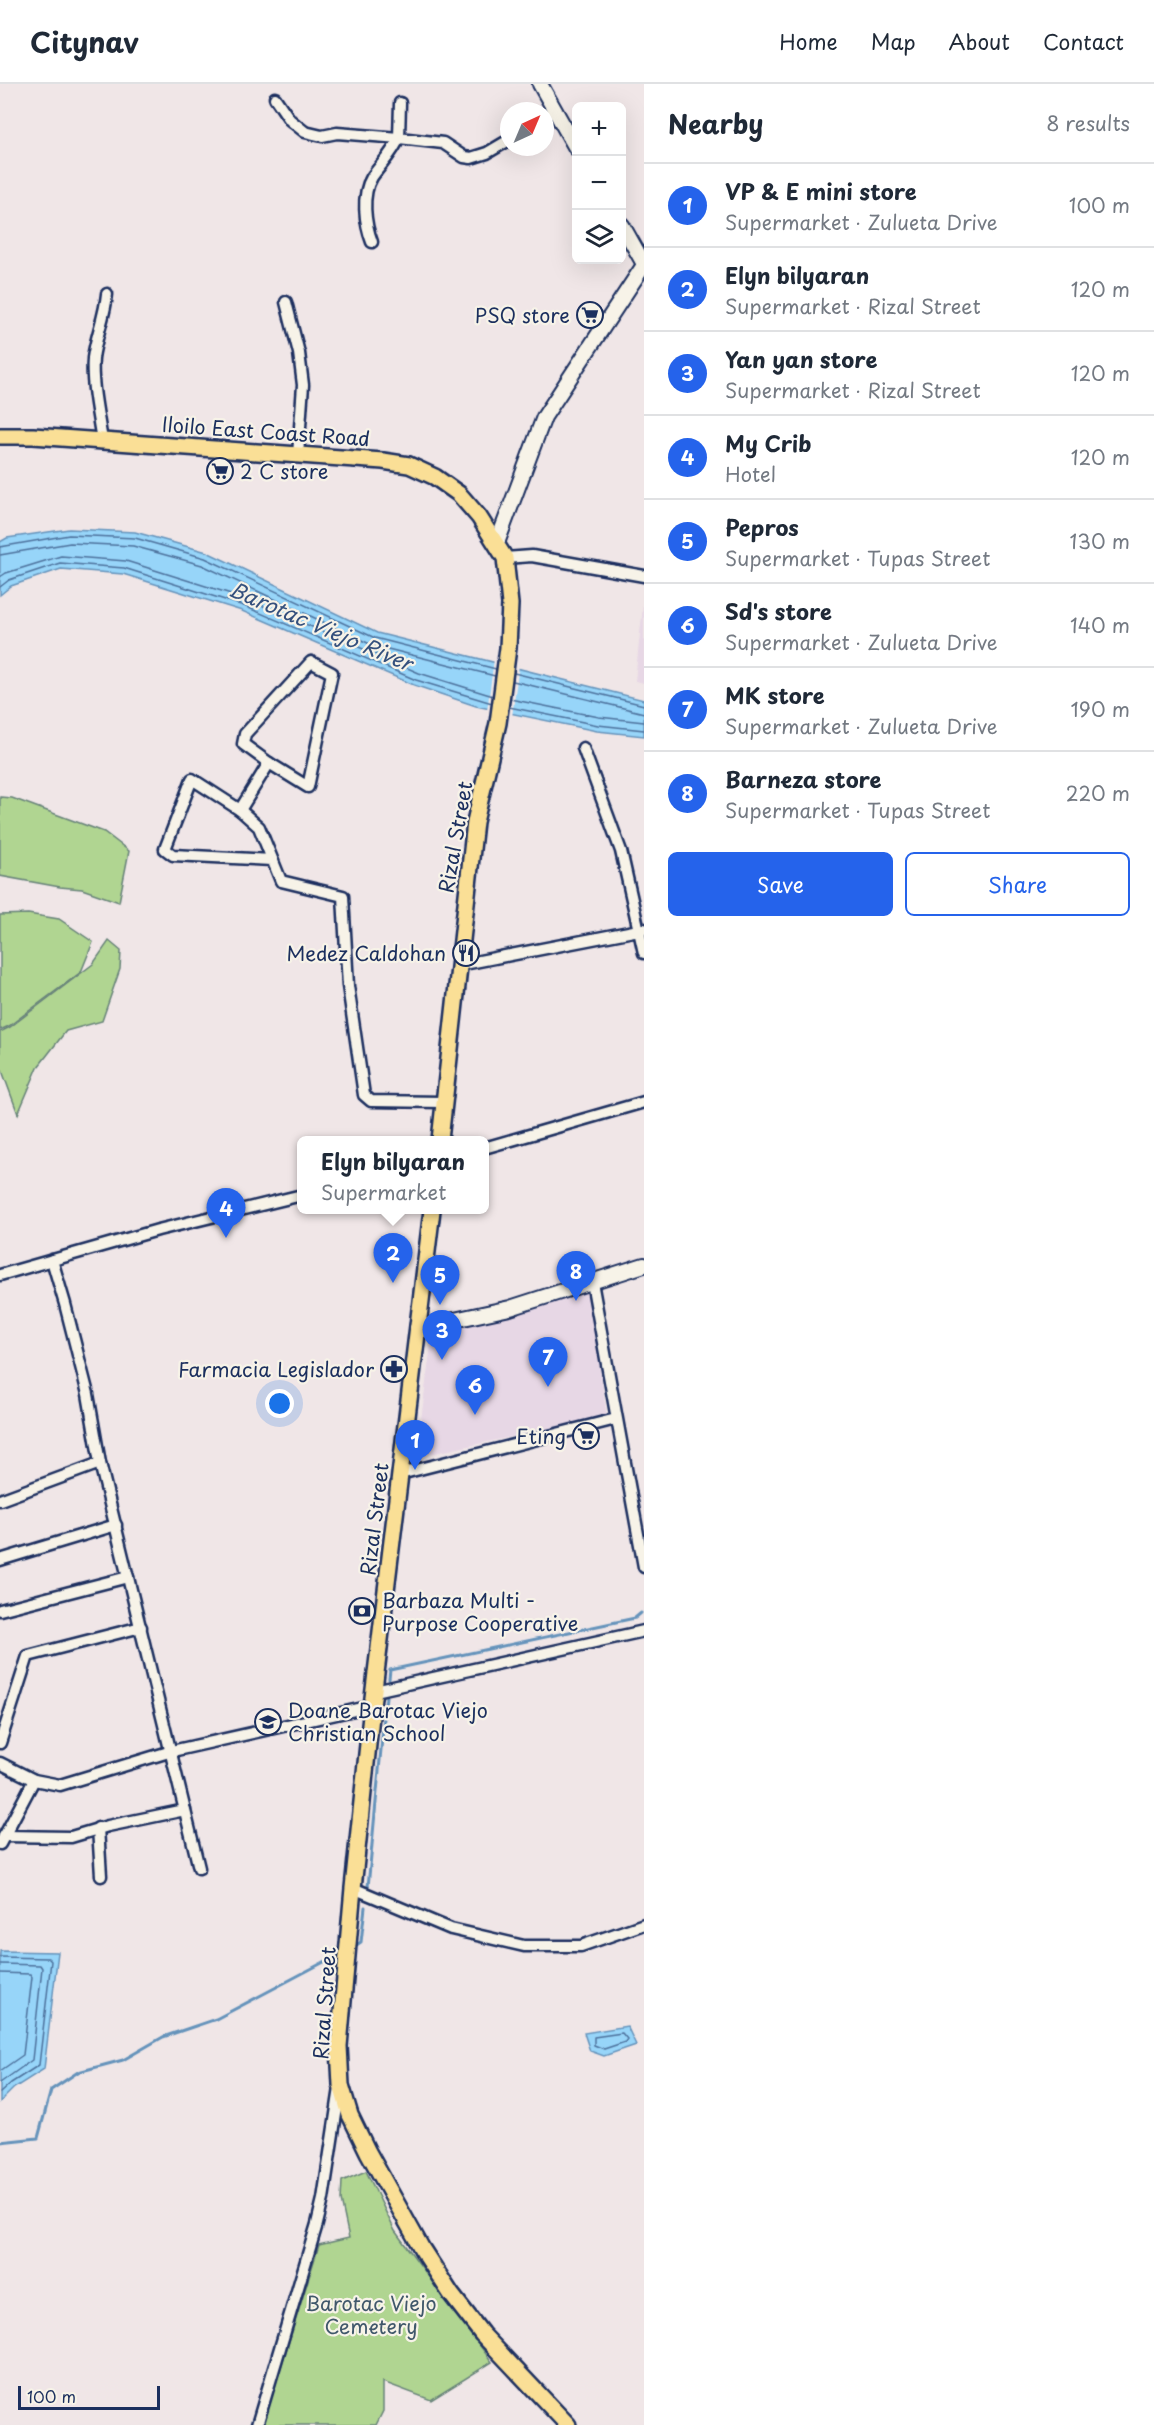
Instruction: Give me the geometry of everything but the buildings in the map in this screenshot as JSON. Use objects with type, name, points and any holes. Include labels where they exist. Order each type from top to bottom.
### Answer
[{"type":"main road","name":"Iloilo East Coast Road","points":[[0,436],[33,436],[409,465],[435,477],[459,494],[479,516],[497,543]]},
{"type":"main road","name":"Rizal Street","points":[[440,1136],[475,822],[498,723],[508,648],[510,604],[505,558],[497,543]]},
{"type":"main road","name":"Rizal Street","points":[[341,2085],[339,2046],[354,1888],[431,1214]]},
{"type":"main road","points":[[341,2085],[350,2115],[368,2152],[422,2249],[451,2294],[482,2334],[568,2425]]},
{"type":"street","points":[[540,84],[546,102]]},
{"type":"street","points":[[275,98],[290,120],[305,132],[321,136],[337,133],[443,143],[464,157],[471,158],[488,153],[500,146]]},
{"type":"street","points":[[372,242],[366,217],[368,187],[399,138],[400,103]]},
{"type":"street","points":[[554,118],[572,143]]},
{"type":"street","points":[[497,543],[544,417],[644,264],[626,233]]},
{"type":"street","points":[[102,441],[93,358],[106,312],[107,294]]},
{"type":"street","points":[[286,302],[299,353],[303,385],[298,455]]},
{"type":"street","points":[[505,558],[532,556],[644,576]]},
{"type":"street","points":[[311,662],[333,673],[308,787],[269,763],[243,744],[245,734],[311,662]]},
{"type":"street","points":[[583,748],[621,851],[641,930],[644,953]]},
{"type":"street","points":[[240,810],[269,763]]},
{"type":"street","points":[[272,860],[173,855],[165,849],[192,779],[240,810],[259,827],[281,881],[343,896],[348,986],[364,1095],[371,1101],[443,1102]]},
{"type":"street","points":[[459,965],[641,930]]},
{"type":"street","points":[[489,1148],[644,1102]]},
{"type":"street","points":[[0,1275],[158,1230],[297,1196]]},
{"type":"street","points":[[52,1260],[88,1394],[100,1463],[199,1868]]},
{"type":"street","points":[[417,1328],[510,1308],[644,1265]]},
{"type":"street","points":[[592,1282],[644,1567]]},
{"type":"street","points":[[400,1473],[616,1419]]},
{"type":"street","points":[[0,1500],[100,1463]]},
{"type":"street","points":[[0,1560],[116,1526]]},
{"type":"street","points":[[0,1610],[129,1577]]},
{"type":"street","points":[[0,1743],[28,1656],[141,1627]]},
{"type":"street","points":[[0,1762],[34,1780],[60,1785],[172,1751],[644,1630]]},
{"type":"street","points":[[2,1840],[34,1780]]},
{"type":"street","points":[[2,1840],[71,1837],[98,1828],[186,1810]]},
{"type":"street","points":[[98,1828],[101,1876]]},
{"type":"street","points":[[354,1888],[451,1929],[524,1946],[581,1946],[644,1924]]},
{"type":"street","points":[[257,2425],[317,2224],[341,2085]]},
{"type":"shaded area","points":[[644,596],[644,683],[635,681]]},
{"type":"shaded area","points":[[589,1290],[607,1417],[416,1457],[432,1337]]},
{"type":"green space","points":[[0,797],[12,798],[104,832],[129,851],[119,902],[82,889],[0,876]]},
{"type":"green space","points":[[28,914],[59,919],[93,942],[81,972],[9,1026],[0,1030],[0,915]]},
{"type":"green space","points":[[109,941],[121,951],[120,969],[102,1021],[66,1031],[38,1067],[18,1114],[0,1065],[0,1032],[10,1027],[93,964]]},
{"type":"green space","name":"Barotac Viejo Cemetery","points":[[366,2171],[395,2231],[492,2362],[431,2400],[383,2382],[383,2411],[376,2425],[263,2425],[319,2245],[349,2238],[341,2200],[342,2181]]},
{"type":"water","name":"Barotac Viejo River","points":[[69,529],[135,532],[207,552],[377,633],[644,700],[644,736],[597,731],[476,706],[414,685],[242,611],[123,574],[61,569],[11,586],[0,595],[0,542],[7,538]]},
{"type":"water","points":[[0,1951],[58,1952],[44,2069],[14,2088],[0,2102]]},
{"type":"water","points":[[627,2026],[636,2045],[604,2056],[590,2051],[584,2033]]},
{"type":"pier","points":[[494,659],[519,665],[512,717],[487,711]]},
{"type":"waterway","points":[[389,1679],[390,1670],[635,1618],[641,1613]]},
{"type":"waterway","points":[[368,1887],[386,1696]]},
{"type":"waterway","points":[[355,1946],[361,1942],[365,1907]]},
{"type":"waterway","points":[[0,2142],[38,2138],[51,2090],[78,2072],[123,2060],[163,2037],[216,2019],[341,1953]]},
{"type":"place","name":"PSQ store","points":[[590,315]]},
{"type":"place","name":"2 C store","points":[[220,471]]},
{"type":"place","name":"Medez Caldohan","points":[[466,953]]},
{"type":"place","name":"My Crib","points":[[226,1238]]},
{"type":"place","name":"Elyn bilyaran","points":[[393,1283]]},
{"type":"place","name":"Barneza store","points":[[576,1301]]},
{"type":"place","name":"Pepros","points":[[440,1305]]},
{"type":"place","name":"Yan yan store","points":[[442,1360]]},
{"type":"place","name":"Farmacia Legislador","points":[[394,1369]]},
{"type":"place","name":"MK store","points":[[548,1387]]},
{"type":"place","name":"Sd's store","points":[[475,1415]]},
{"type":"place","name":"Eting","points":[[586,1436]]},
{"type":"place","name":"VP & E mini store","points":[[415,1470]]},
{"type":"place","name":"Barbaza Multi - Purpose Cooperative","points":[[362,1611]]},
{"type":"place","name":"Doane Barotac Viejo Christian School","points":[[268,1722]]}]
